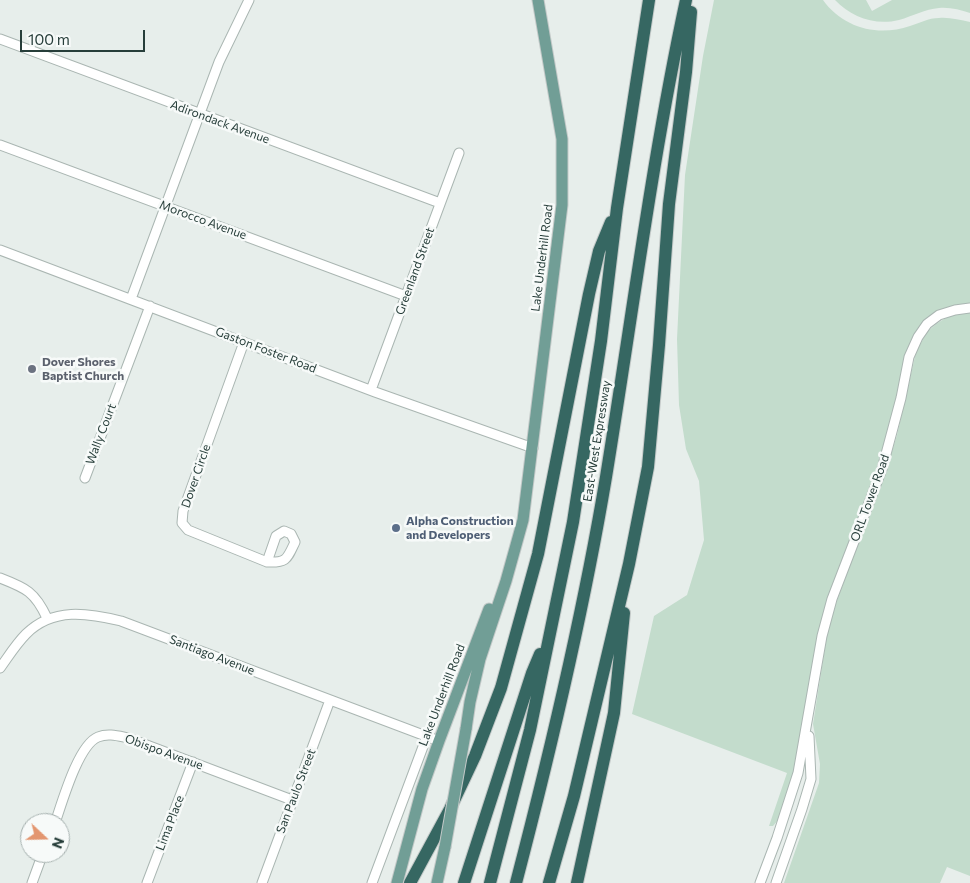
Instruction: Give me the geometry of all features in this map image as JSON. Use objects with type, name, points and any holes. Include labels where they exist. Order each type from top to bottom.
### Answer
[{"type":"highway","name":"East-West Expressway","points":[[490,883],[530,730],[573,522],[601,341],[617,208],[649,0]]},
{"type":"highway","name":"East-West Expressway","points":[[516,883],[547,762],[592,554],[606,478],[656,162],[686,0]]},
{"type":"highway","points":[[549,883],[574,796],[629,564],[648,467],[669,204],[686,72],[692,0]]},
{"type":"highway","points":[[410,883],[450,809],[475,756],[501,688],[538,554],[599,251],[617,208]]},
{"type":"highway","points":[[577,883],[614,713],[629,564]]},
{"type":"highway","points":[[464,883],[532,673],[551,626]]},
{"type":"main road","name":"Lake Underhill Road","points":[[437,883],[470,702],[480,659],[506,581],[522,520],[533,448],[562,205],[562,139],[538,0]]},
{"type":"main road","name":"Lake Underhill Road","points":[[397,883],[422,789],[522,520]]},
{"type":"street","points":[[131,299],[219,62],[249,0]]},
{"type":"street","name":"Adirondack Avenue","points":[[0,40],[440,203]]},
{"type":"street","name":"Morocco Avenue","points":[[0,144],[406,296]]},
{"type":"street","name":"Greenland Street","points":[[371,390],[458,153]]},
{"type":"street","name":"Gaston Foster Road","points":[[0,250],[371,390],[533,448]]},
{"type":"street","name":"Wally Court","points":[[85,478],[150,306]]},
{"type":"street","name":"ORL Tower Road","points":[[760,883],[798,773],[822,636],[832,599],[882,469],[896,418],[909,357],[918,337],[927,324],[940,315],[970,308]]},
{"type":"street","name":"Dover Circle","points":[[244,342],[183,511],[182,523],[188,530],[267,562]]},
{"type":"street","points":[[0,578],[23,587],[35,597],[47,618]]},
{"type":"street","name":"Santiago Avenue","points":[[0,668],[26,634],[47,618],[73,614],[96,615],[121,621],[439,741]]},
{"type":"street","name":"San Paulo Street","points":[[262,883],[330,700]]},
{"type":"street","name":"ORL Tower Road","points":[[776,883],[811,780],[808,720]]},
{"type":"street","name":"Obispo Avenue","points":[[59,813],[79,758],[89,743],[97,738],[112,735],[128,738],[292,800]]},
{"type":"street","name":"Lake Underhill Road","points":[[372,883],[427,736]]},
{"type":"street","name":"Lima Place","points":[[147,883],[193,762]]},
{"type":"street","points":[[777,838],[790,844]]},
{"type":"street","points":[[32,883],[39,863]]},
{"type":"green space","points":[[714,0],[823,0],[831,10],[851,23],[862,28],[874,30],[898,29],[935,18],[951,18],[970,22],[970,304],[955,305],[942,309],[927,319],[915,333],[907,350],[879,464],[830,591],[795,771],[779,819],[773,826],[769,826],[787,773],[632,714],[654,616],[687,595],[704,540],[699,481],[686,449],[679,405],[677,339],[685,175],[703,56]]},
{"type":"green space","points":[[835,0],[866,0],[872,11],[892,0],[970,0],[970,13],[951,8],[939,8],[899,20],[881,22],[864,19],[848,11]]},
{"type":"green space","points":[[970,312],[970,876],[947,867],[940,883],[784,883],[819,783],[820,764],[813,724],[827,635],[836,603],[889,461],[897,435],[916,352],[927,332],[936,324],[949,316]]},
{"type":"place","name":"Dover Shores Baptist Church","points":[[32,369]]},
{"type":"place","name":"Alpha Construction and Developers","points":[[396,528]]}]
